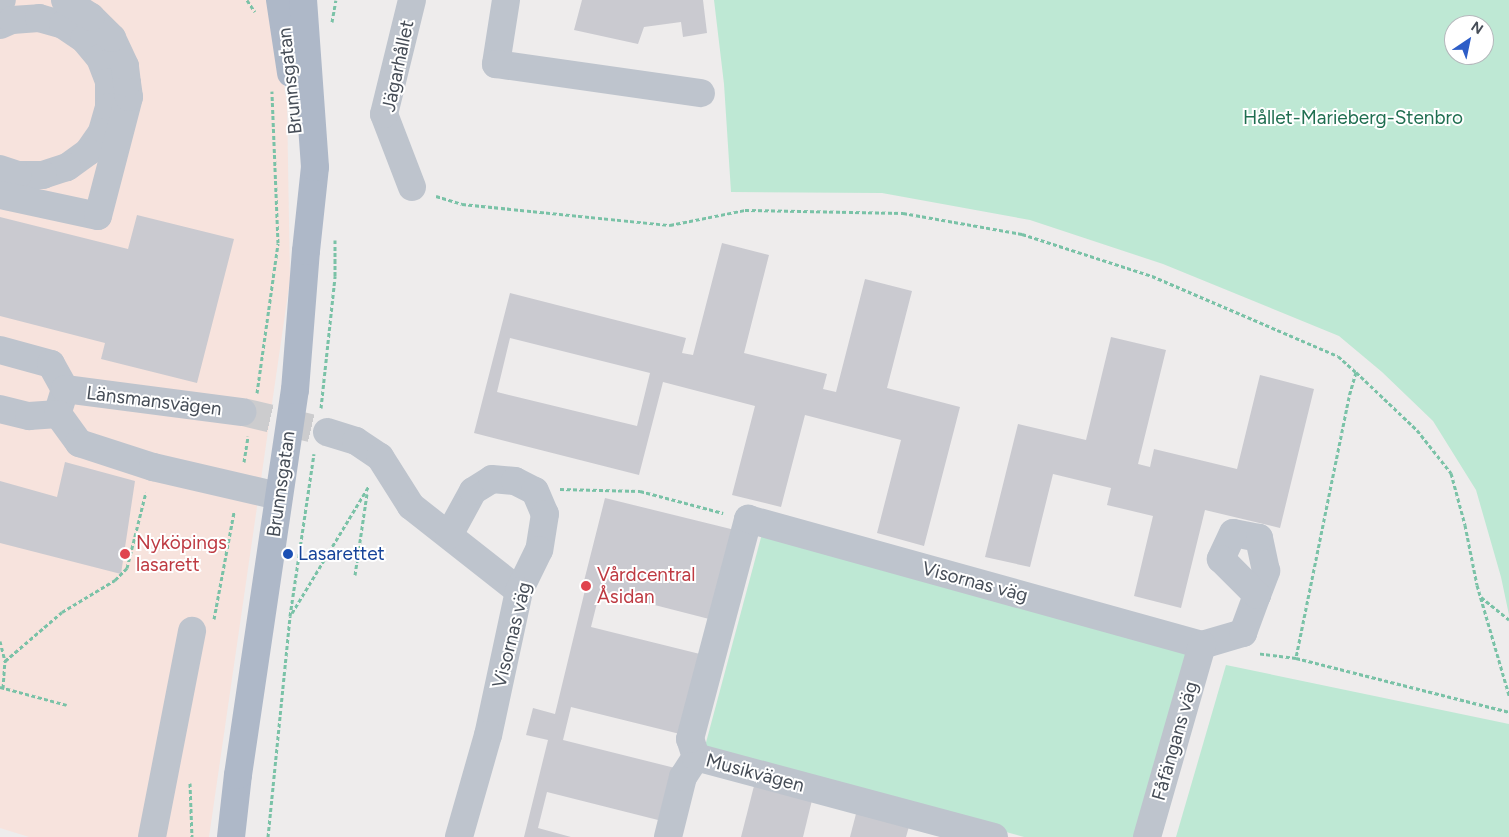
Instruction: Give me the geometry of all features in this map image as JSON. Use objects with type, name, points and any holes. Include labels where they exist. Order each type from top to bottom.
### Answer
[{"type":"main road","name":"Brunnsgatan","points":[[280,0],[288,49],[306,252]]},
{"type":"main road","name":"Brunnsgatan","points":[[231,837],[238,775],[295,390],[315,167],[303,0]]},
{"type":"main road","name":"Brunnsgatan","points":[[225,837],[238,775]]},
{"type":"street","points":[[0,195],[98,216],[129,97],[125,66],[112,38],[91,17],[66,0]]},
{"type":"street","name":"Jägarhållet","points":[[412,0],[384,114],[412,187]]},
{"type":"street","points":[[506,0],[496,64],[701,94]]},
{"type":"street","points":[[0,25],[40,9],[84,39],[100,58],[108,82],[109,107],[102,132],[88,152],[67,167],[43,175],[18,175],[0,169]]},
{"type":"street","points":[[0,350],[51,364],[61,402],[79,442],[153,467],[279,496]]},
{"type":"street","name":"Länsmansvägen","points":[[0,409],[29,416],[61,402],[243,412]]},
{"type":"street","points":[[327,432],[356,441],[380,457],[411,506],[519,591]]},
{"type":"street","points":[[449,536],[473,491],[492,479],[516,481],[534,491]]},
{"type":"street","name":"Visornas väg","points":[[460,837],[488,734],[519,591],[538,550],[545,514],[534,491]]},
{"type":"street","name":"Visornas väg","points":[[748,520],[1202,645]]},
{"type":"street","name":"Musikvägen","points":[[748,520],[690,739],[696,758],[994,837]]},
{"type":"street","points":[[1202,645],[1244,633],[1257,596]]},
{"type":"street","points":[[152,837],[192,631]]},
{"type":"street","name":"Fåfängans väg","points":[[1147,837],[1202,645]]},
{"type":"street","points":[[668,837],[683,777],[696,758]]},
{"type":"path","points":[[412,187],[462,204],[670,224],[745,210],[903,213],[1022,234],[1152,276],[1338,356],[1417,430],[1451,472],[1480,596],[1509,695]]},
{"type":"path","points":[[1296,658],[1349,396],[1356,372]]},
{"type":"path","points":[[290,616],[367,491],[380,457]]},
{"type":"path","points":[[5,661],[62,612],[115,580],[127,568],[153,467]]},
{"type":"path","points":[[534,491],[571,487],[640,491],[748,520]]},
{"type":"path","points":[[355,575],[367,491]]},
{"type":"path","points":[[1480,596],[1509,620]]},
{"type":"path","points":[[0,640],[5,661],[1,687],[67,706]]},
{"type":"path","points":[[1249,652],[1296,658],[1509,712]]},
{"type":"shaded area","name":"Nyköpings lasarett","points":[[0,0],[270,0],[287,103],[290,280],[209,837],[29,837],[0,828]]},
{"type":"green space","name":"Hållet-Marieberg-Stenbro","points":[[714,0],[1509,0],[1509,615],[1501,577],[1476,490],[1433,421],[1382,372],[1339,336],[1163,264],[1030,220],[882,193],[731,192],[724,84]]},
{"type":"green space","points":[[763,530],[1191,650],[1138,837],[1024,837],[704,750]]},
{"type":"green space","points":[[1226,665],[1509,724],[1509,837],[1176,837]]},
{"type":"building","points":[[582,0],[703,0],[707,33],[683,37],[681,22],[644,27],[638,44],[574,30]]},
{"type":"building","points":[[137,215],[234,239],[197,383],[101,359],[105,343],[0,316],[0,217],[128,249]]},
{"type":"building","points":[[722,243],[769,255],[744,353],[827,374],[823,389],[836,392],[865,279],[912,291],[887,388],[960,407],[924,546],[877,533],[901,440],[805,415],[781,507],[732,495],[755,406],[663,382],[639,475],[474,433],[510,293],[686,338],[682,353],[693,355]],"holes":[[[510,338],[650,373],[637,426],[497,392]]]},
{"type":"building","points":[[1111,337],[1166,350],[1138,464],[1150,467],[1154,449],[1237,469],[1260,375],[1314,389],[1280,528],[1205,510],[1181,608],[1134,596],[1153,516],[1107,505],[1111,488],[1053,474],[1030,567],[985,557],[1018,424],[1086,440]]},
{"type":"building","points":[[65,462],[135,481],[121,574],[0,543],[0,481],[57,497]]},
{"type":"building","points":[[605,498],[739,531],[717,621],[600,591],[591,627],[704,655],[684,735],[571,707],[563,740],[675,768],[662,821],[547,792],[538,828],[571,837],[524,837],[548,740],[526,735],[533,708],[555,714],[586,586],[583,585]]},
{"type":"building","points":[[755,782],[813,796],[803,837],[741,837]]},
{"type":"building","points":[[857,810],[910,823],[906,837],[850,837]]},
{"type":"tunnel","points":[[243,412],[327,432]]},
{"type":"place","name":"Nyköpings lasarett","points":[[125,554]]},
{"type":"place","name":"Lasarettet","points":[[288,554]]},
{"type":"place","name":"Vårdcentral Åsidan","points":[[586,586]]}]
